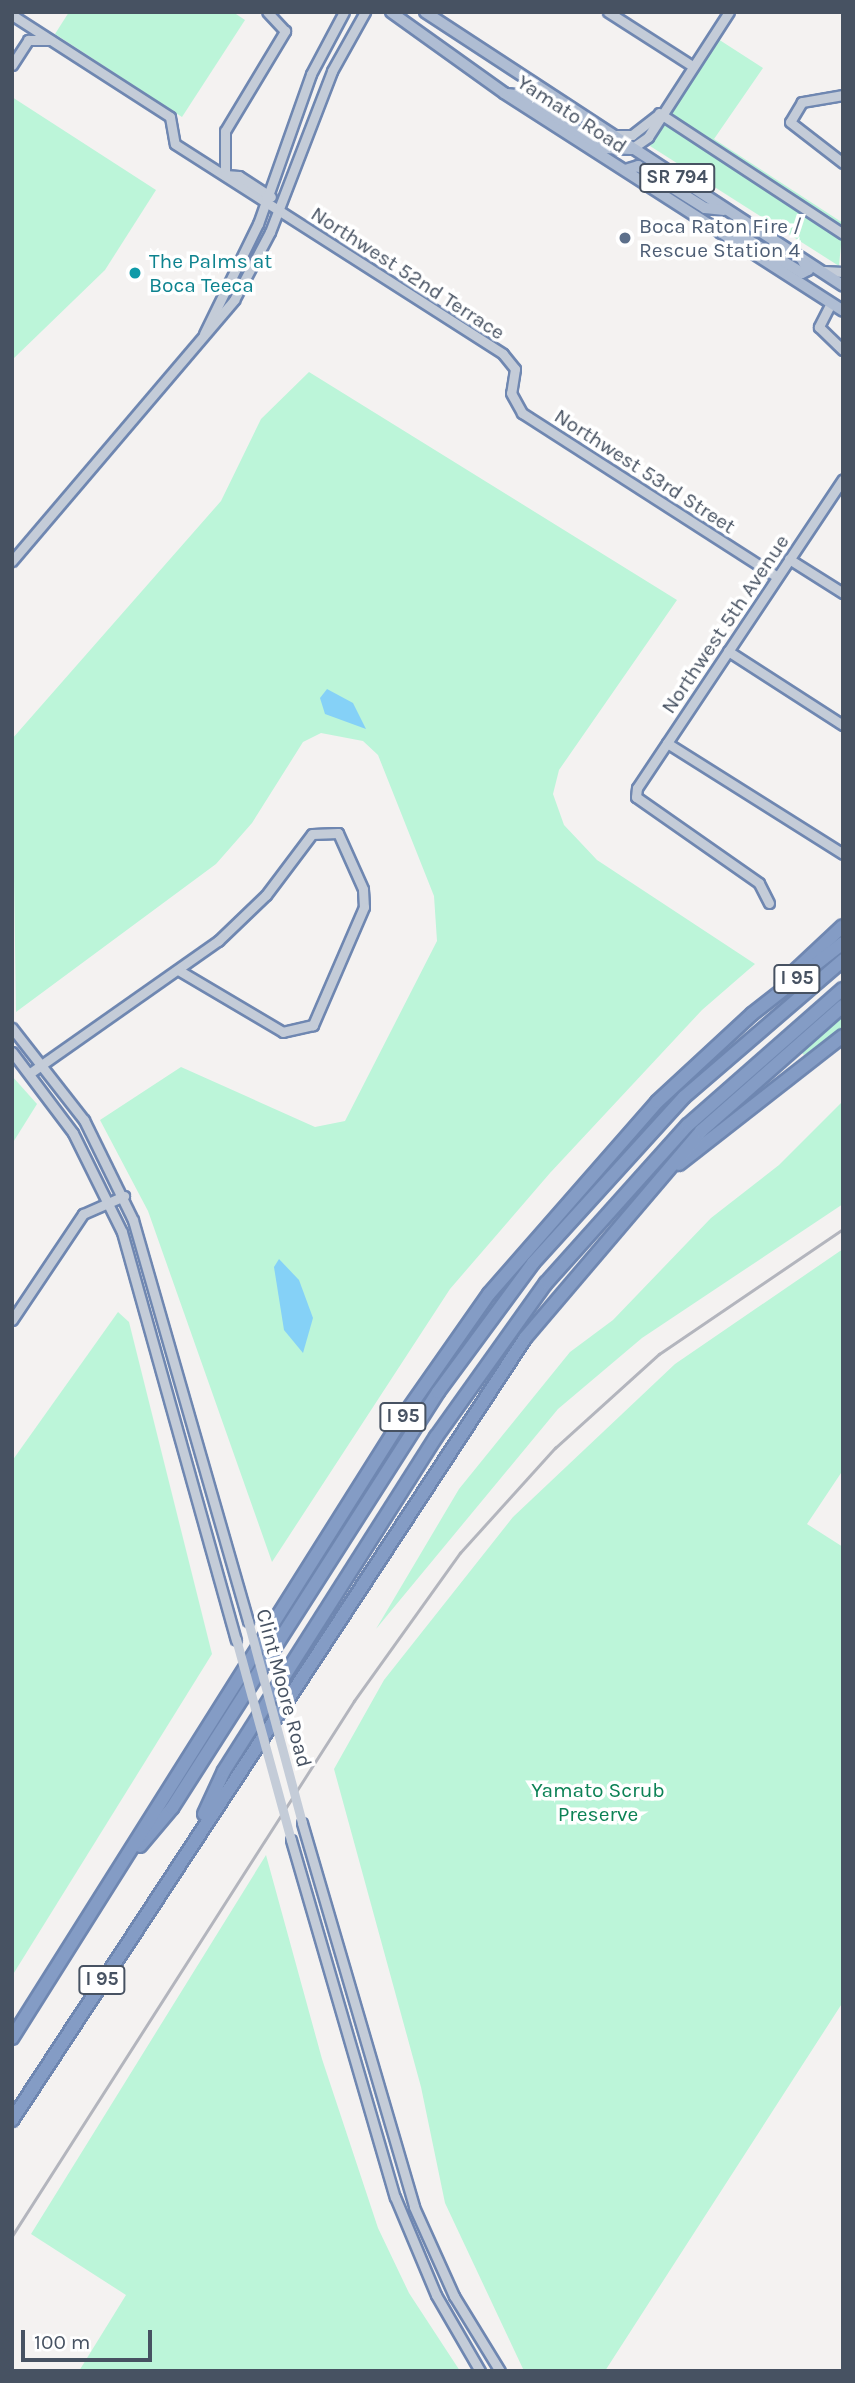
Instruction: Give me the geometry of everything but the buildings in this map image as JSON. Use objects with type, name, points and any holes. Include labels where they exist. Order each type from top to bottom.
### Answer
[{"type":"highway","points":[[752,1014],[843,926]]},
{"type":"highway","name":"I 95","points":[[12,2038],[470,1320],[599,1163],[752,1014],[843,943]]},
{"type":"highway","points":[[120,1870],[172,1808],[432,1401],[533,1263],[684,1097],[843,960]]},
{"type":"highway","points":[[192,1840],[224,1771],[442,1429],[527,1308],[674,1140],[843,989]]},
{"type":"highway","name":"I 95","points":[[12,2120],[498,1374],[652,1186],[720,1112],[843,1006]]},
{"type":"highway","points":[[652,1186],[843,1037]]},
{"type":"main road","name":"Yamato Road","points":[[391,12],[504,93],[843,311]]},
{"type":"main road","name":"Yamato Road","points":[[425,12],[843,286]]},
{"type":"main road","points":[[504,93],[524,96],[604,148],[631,149]]},
{"type":"main road","points":[[625,170],[638,166],[705,208],[726,210]]},
{"type":"main road","points":[[721,233],[737,233],[805,272],[800,258]]},
{"type":"main road","points":[[831,303],[843,299]]},
{"type":"street","points":[[225,175],[225,131],[285,31],[267,12]]},
{"type":"street","points":[[199,345],[267,199],[312,74],[344,12]]},
{"type":"street","points":[[12,561],[199,345],[245,281],[279,210],[323,90],[365,12]]},
{"type":"street","points":[[608,12],[691,65]]},
{"type":"street","points":[[631,149],[648,137],[659,114],[729,12]]},
{"type":"street","points":[[12,15],[170,117],[175,145],[267,199],[279,210]]},
{"type":"street","points":[[12,65],[28,40],[51,40]]},
{"type":"street","points":[[843,95],[802,102],[790,122],[843,163]]},
{"type":"street","points":[[606,133],[632,135],[659,114]]},
{"type":"street","points":[[659,114],[843,233]]},
{"type":"street","name":"Northwest 52nd Terrace","points":[[279,210],[503,354],[515,369],[512,384]]},
{"type":"street","points":[[818,269],[843,272]]},
{"type":"street","points":[[831,303],[819,327],[843,350]]},
{"type":"street","name":"Northwest 53rd Street","points":[[512,384],[522,413],[777,577]]},
{"type":"street","name":"Northwest 5th Avenue","points":[[769,903],[759,883],[636,797],[637,788],[843,479]]},
{"type":"street","points":[[789,559],[843,593]]},
{"type":"street","points":[[728,651],[843,725]]},
{"type":"street","points":[[667,743],[843,854]]},
{"type":"street","points":[[30,1073],[178,971],[259,903],[312,834],[338,833],[363,889],[364,907],[313,1025],[283,1032],[178,971]]},
{"type":"street","name":"Clint Moore Road","points":[[12,1028],[44,1064],[85,1120],[124,1196],[158,1293],[302,1823],[414,2207],[459,2306],[500,2371]]},
{"type":"street","name":"Clint Moore Road","points":[[12,1052],[73,1133],[109,1201],[138,1281],[291,1840],[395,2197],[436,2295],[480,2371]]},
{"type":"street","points":[[12,1320],[76,1222],[109,1201],[124,1196]]},
{"type":"green space","points":[[69,12],[233,12],[245,20],[182,117],[55,34]]},
{"type":"green space","points":[[718,39],[763,68],[714,139],[843,223],[839,266],[650,146],[663,116]]},
{"type":"green space","points":[[12,97],[156,190],[105,270],[12,360]]},
{"type":"green space","points":[[309,372],[677,600],[559,770],[553,794],[564,825],[597,860],[755,964],[702,1010],[550,1173],[450,1289],[272,1562],[148,1211],[100,1120],[181,1067],[315,1127],[345,1121],[437,941],[434,896],[378,755],[363,741],[321,733],[303,742],[252,823],[216,864],[16,1012],[12,739],[221,501],[261,419]]},
{"type":"green space","points":[[843,1016],[843,1029],[804,1055],[800,1051]]},
{"type":"green space","points":[[12,1076],[37,1104],[12,1144]]},
{"type":"green space","points":[[843,1101],[843,1204],[642,1338],[558,1409],[376,1629],[459,1489],[570,1352],[613,1320],[711,1218],[779,1165]]},
{"type":"green space","name":"Yamato Scrub Preserve","points":[[843,1249],[843,1470],[807,1524],[843,1547],[843,2002],[605,2371],[524,2371],[445,2203],[421,2087],[334,1769],[384,1680],[513,1517],[675,1364]]},
{"type":"green space","points":[[118,1312],[129,1322],[212,1654],[12,1976],[12,1461]]},
{"type":"green space","points":[[266,1855],[322,2059],[378,2228],[409,2293],[460,2371],[79,2371],[126,2295],[31,2234]]},
{"type":"water","points":[[327,689],[353,703],[366,729],[325,714],[320,698]]},
{"type":"water","points":[[279,1259],[299,1280],[313,1318],[303,1353],[284,1330],[274,1267]]},
{"type":"railway","points":[[12,2236],[354,1701],[460,1553],[555,1448],[659,1354],[843,1229]]},
{"type":"place","name":"Boca Raton Fire / Rescue Station 4","points":[[625,238]]},
{"type":"place","name":"The Palms at Boca Teeca","points":[[135,273]]}]
